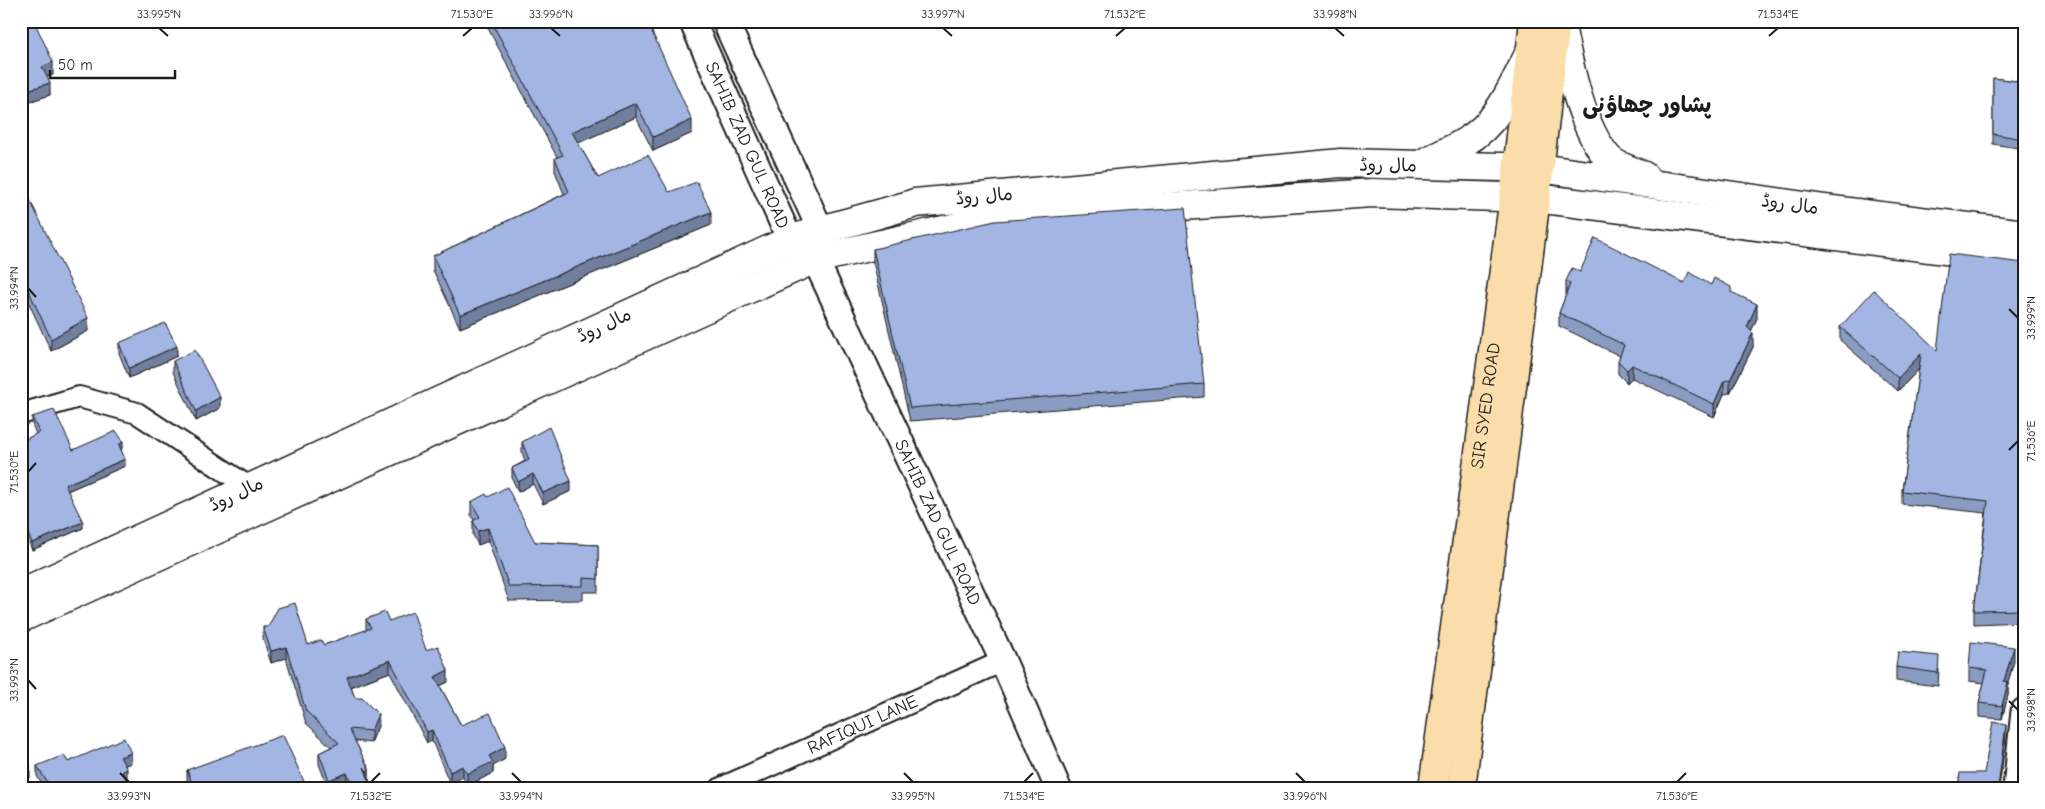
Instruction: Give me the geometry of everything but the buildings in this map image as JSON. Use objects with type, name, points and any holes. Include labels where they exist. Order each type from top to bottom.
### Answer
[{"type":"main road","name":"SIR SYED ROAD","points":[[1528,168],[1530,52],[1534,21]]},
{"type":"main road","name":"SIR SYED ROAD","points":[[1461,788],[1470,617],[1528,168],[1556,21]]},
{"type":"main road","points":[[1560,21],[1577,92],[1593,136],[1610,160],[1666,187]]},
{"type":"main road","points":[[1418,165],[1466,142],[1485,128],[1502,107],[1530,52]]},
{"type":"main road","name":"مال روڈ","points":[[21,593],[790,240],[820,229],[879,215],[915,203],[1341,163],[1528,168],[2024,234]]},
{"type":"main road","name":"مال روڈ","points":[[21,618],[815,258],[993,219],[1372,193],[1525,197],[2024,260]]},
{"type":"main road","name":"SIR SYED ROAD","points":[[1433,788],[1470,617]]},
{"type":"street","name":"SAHIB ZAD GUL ROAD","points":[[692,21],[790,240],[815,258],[1003,661],[1058,788]]},
{"type":"street","name":"SAHIB ZAD GUL ROAD","points":[[725,21],[820,229],[815,258]]},
{"type":"street","points":[[21,414],[79,397],[137,413],[274,504]]},
{"type":"street","name":"RAFIQUI LANE","points":[[720,788],[1003,661]]},
{"type":"street","points":[[2016,788],[2024,711]]},
{"type":"district","name":"پشاور چھاؤنی","points":[[1647,104]]}]
